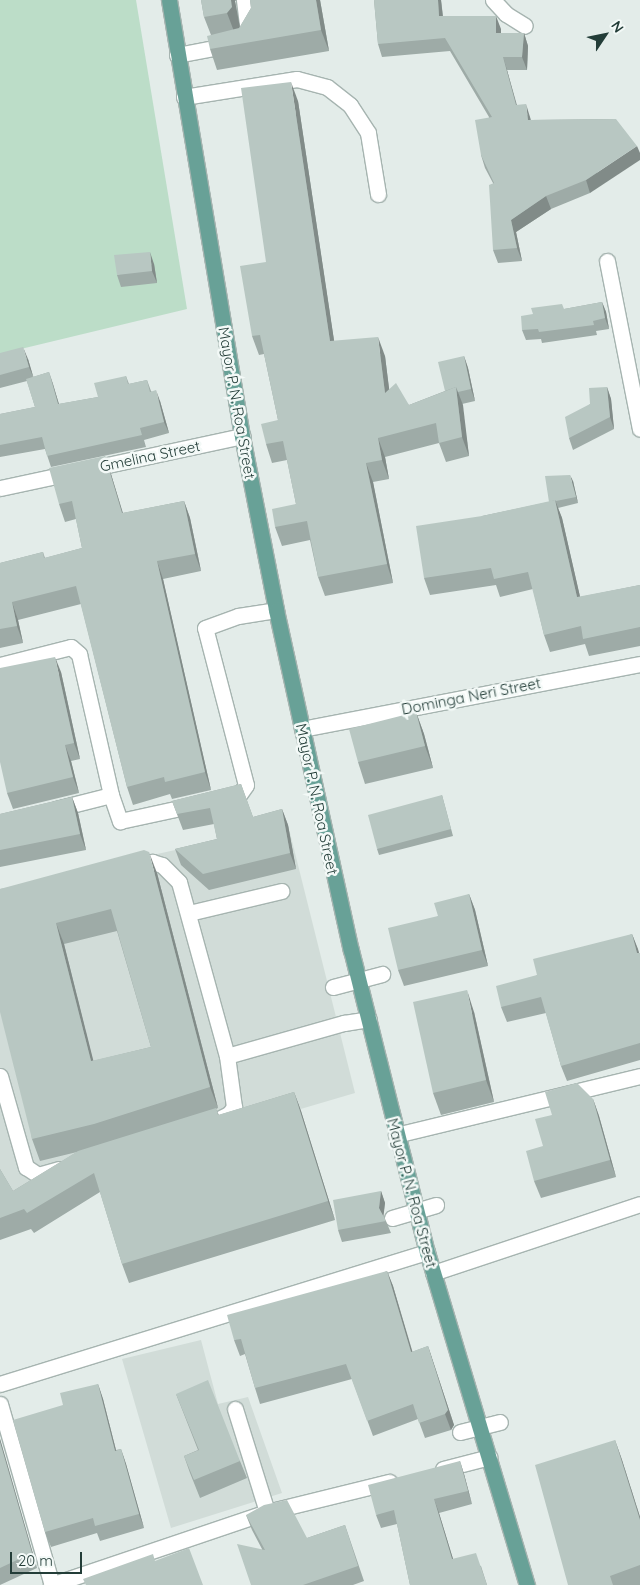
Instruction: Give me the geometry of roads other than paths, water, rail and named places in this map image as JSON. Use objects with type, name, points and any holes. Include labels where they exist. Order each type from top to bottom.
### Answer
[{"type":"main road","name":"Mayor P. N. Roa Street","points":[[169,0],[242,436],[276,610],[358,980],[427,1252],[527,1585]]},
{"type":"street","points":[[177,55],[240,43],[250,32],[244,0]]},
{"type":"street","points":[[493,0],[525,26]]},
{"type":"street","points":[[184,97],[297,79],[327,87],[350,105],[368,133],[378,194]]},
{"type":"street","points":[[607,261],[640,429]]},
{"type":"street","name":"Gmelina Street","points":[[0,488],[242,436]]},
{"type":"street","points":[[0,665],[76,649],[117,818],[124,821],[244,791],[246,785],[206,628],[238,616],[276,610]]},
{"type":"street","name":"Dominga Neri Street","points":[[302,729],[640,664]]},
{"type":"street","points":[[37,813],[111,796]]},
{"type":"street","points":[[114,872],[152,862],[162,865],[179,882],[227,1056],[234,1107],[220,1119],[202,1125]]},
{"type":"street","points":[[189,913],[281,891]]},
{"type":"street","points":[[334,986],[382,974]]},
{"type":"street","points":[[227,1056],[344,1023],[369,1019]]},
{"type":"street","points":[[0,1076],[26,1167],[38,1174],[75,1164]]},
{"type":"street","points":[[396,1135],[640,1076]]},
{"type":"street","points":[[433,1273],[640,1204]]},
{"type":"street","points":[[392,1218],[436,1205]]},
{"type":"street","points":[[0,1384],[427,1252]]},
{"type":"street","points":[[0,1404],[52,1585],[267,1512],[402,1479]]},
{"type":"street","points":[[235,1409],[267,1512]]},
{"type":"street","points":[[460,1432],[500,1422]]},
{"type":"street","points":[[431,1472],[489,1457]]}]
